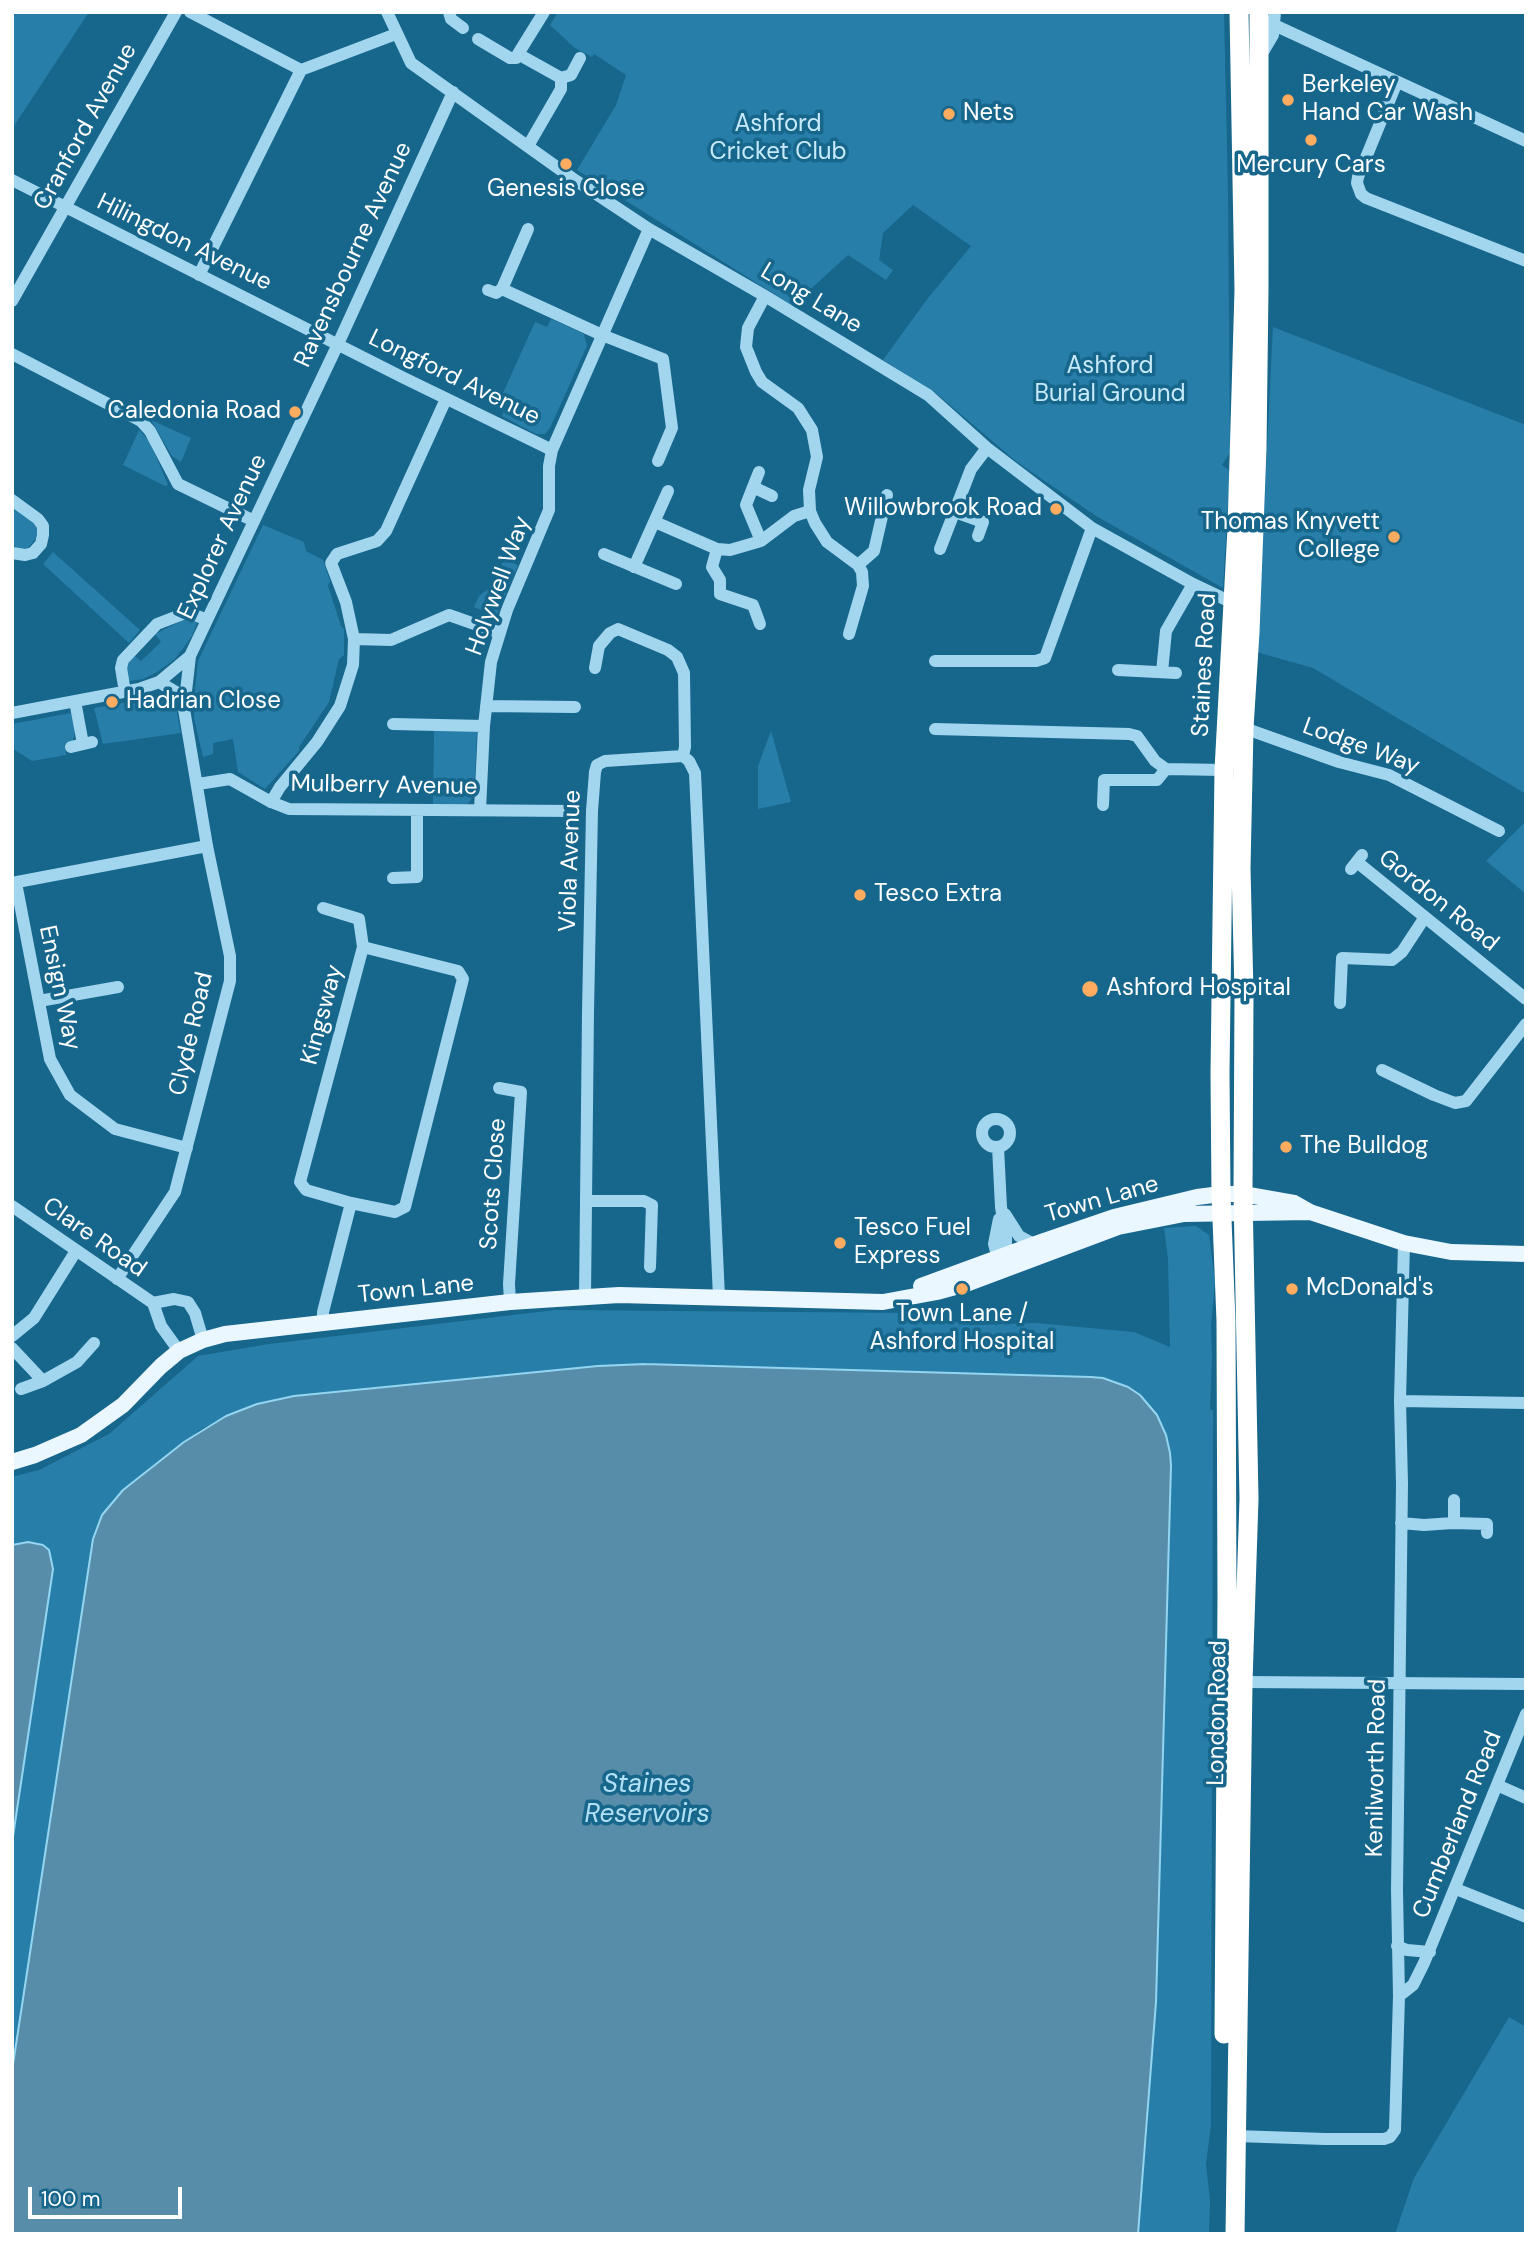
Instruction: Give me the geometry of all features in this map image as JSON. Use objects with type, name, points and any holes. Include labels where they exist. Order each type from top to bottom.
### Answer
[{"type":"highway","name":"Staines Road","points":[[1222,2234],[1227,1612],[1226,1321],[1220,1073],[1224,770],[1237,528],[1244,290],[1239,12]]},
{"type":"highway","name":"Staines Road","points":[[1242,1194],[1244,993],[1241,868],[1244,727],[1255,526],[1259,57],[1263,16]]},
{"type":"highway","name":"London Road","points":[[1234,2234],[1243,1682],[1249,1499],[1242,1194]]},
{"type":"main road","points":[[1222,1203],[1242,1194],[1294,1203],[1310,1212],[1404,1243],[1451,1252],[1526,1255]]},
{"type":"main road","name":"Town Lane","points":[[1001,1261],[1034,1244],[1114,1217],[1197,1197],[1222,1203]]},
{"type":"main road","points":[[1222,1203],[1244,1214],[1310,1212]]},
{"type":"main road","name":"Town Lane","points":[[12,1462],[57,1447],[81,1435],[123,1405],[179,1351],[225,1334],[510,1302],[585,1297],[657,1295],[835,1302],[865,1300],[914,1289],[1118,1227],[1184,1214],[1222,1203]]},
{"type":"street","name":"Cranford Avenue","points":[[12,301],[176,12]]},
{"type":"street","points":[[190,12],[205,16],[301,70]]},
{"type":"street","name":"Long Lane","points":[[387,12],[411,63],[528,146],[649,229],[929,395],[987,448],[1092,528],[1233,603]]},
{"type":"street","points":[[449,12],[451,19],[463,28]]},
{"type":"street","points":[[478,39],[510,58],[516,58],[544,12]]},
{"type":"street","points":[[1263,16],[1526,141]]},
{"type":"street","points":[[199,275],[301,70],[396,34]]},
{"type":"street","points":[[518,54],[561,78],[571,75],[580,58]]},
{"type":"street","points":[[528,146],[561,89],[561,78]]},
{"type":"street","points":[[1397,82],[1358,177],[1358,189],[1366,198],[1526,261]]},
{"type":"street","name":"Ravensbourne Avenue","points":[[293,436],[453,92]]},
{"type":"street","name":"Hilingdon Avenue","points":[[12,180],[338,344]]},
{"type":"street","points":[[488,290],[496,293],[502,289],[528,229]]},
{"type":"street","name":"Holywell Way","points":[[480,810],[484,726],[491,662],[512,600],[549,510],[552,450],[649,229]]},
{"type":"street","points":[[502,289],[602,335],[663,359],[672,428],[658,461]]},
{"type":"street","points":[[765,296],[748,328],[746,347],[762,382],[798,408],[812,430],[817,457],[809,490],[810,511],[827,542],[858,565],[862,572],[863,586],[849,634]]},
{"type":"street","name":"Longford Avenue","points":[[338,344],[552,450]]},
{"type":"street","points":[[12,355],[141,421],[150,431],[178,484],[254,522]]},
{"type":"street","points":[[271,802],[317,742],[340,706],[353,665],[354,639],[346,602],[331,563],[337,554],[377,541],[386,531],[446,399]]},
{"type":"street","name":"Explorer Avenue","points":[[190,656],[293,436]]},
{"type":"street","points":[[940,549],[971,469],[987,448]]},
{"type":"street","points":[[759,472],[746,505],[761,541]]},
{"type":"street","points":[[753,487],[772,496]]},
{"type":"street","points":[[634,567],[668,491]]},
{"type":"street","points":[[858,565],[874,551],[887,495]]},
{"type":"street","points":[[12,500],[38,519],[43,530],[41,544],[33,553],[12,553]]},
{"type":"street","points":[[655,522],[717,549],[730,550],[761,541],[794,516],[810,511]]},
{"type":"street","points":[[955,512],[982,522],[978,536]]},
{"type":"street","points":[[935,661],[1036,661],[1045,658],[1092,528]]},
{"type":"street","points":[[717,549],[712,567],[720,580],[720,594],[753,605],[760,624]]},
{"type":"street","points":[[604,554],[676,584]]},
{"type":"street","points":[[1162,672],[1166,631],[1193,584]]},
{"type":"street","points":[[125,692],[121,668],[123,660],[157,624],[188,612],[207,620]]},
{"type":"street","points":[[354,639],[391,640],[449,615],[500,633]]},
{"type":"street","points":[[595,668],[599,646],[618,629],[622,616]]},
{"type":"street","points":[[618,629],[668,650],[681,664],[684,673],[685,747],[682,756],[689,761],[695,773],[719,1297]]},
{"type":"street","points":[[12,713],[125,692],[159,682],[190,656]]},
{"type":"street","name":"Clyde Road","points":[[117,1279],[175,1192],[230,981],[230,956],[207,846],[184,709],[190,656]]},
{"type":"street","points":[[1118,670],[1176,673]]},
{"type":"street","points":[[159,682],[184,697]]},
{"type":"street","points":[[75,701],[82,744]]},
{"type":"street","points":[[486,706],[575,707]]},
{"type":"street","points":[[393,724],[484,726]]},
{"type":"street","name":"Lodge Way","points":[[1244,727],[1339,762],[1389,775],[1499,831]]},
{"type":"street","points":[[935,729],[1129,734],[1137,736],[1155,761],[1166,769],[1224,770]]},
{"type":"street","name":"Viola Avenue","points":[[585,1297],[592,811],[595,772],[597,765],[605,761],[682,756]]},
{"type":"street","points":[[1103,805],[1104,779],[1157,780],[1166,769]]},
{"type":"street","name":"Mulberry Avenue","points":[[198,784],[230,779],[289,809],[576,811]]},
{"type":"street","points":[[393,878],[417,877],[417,810]]},
{"type":"street","points":[[14,883],[207,846]]},
{"type":"street","name":"Gordon Road","points":[[1357,862],[1526,999]]},
{"type":"street","name":"Ensign Way","points":[[14,883],[50,1059],[70,1095],[115,1129],[187,1148]]},
{"type":"street","points":[[323,908],[359,919],[363,947]]},
{"type":"street","points":[[1340,1003],[1342,958],[1392,960],[1402,951],[1425,917]]},
{"type":"street","name":"Kingsway","points":[[363,947],[458,971],[463,979],[405,1207],[395,1212],[351,1203],[306,1190],[300,1182],[363,947]]},
{"type":"street","points":[[39,1001],[118,986]]},
{"type":"street","points":[[1382,1070],[1455,1103],[1466,1101],[1526,1024]]},
{"type":"street","name":"Scots Close","points":[[499,1088],[522,1092],[510,1302]]},
{"type":"street","points":[[998,1147],[1001,1207],[994,1244],[1001,1261]]},
{"type":"street","points":[[586,1200],[644,1201],[652,1205],[650,1267]]},
{"type":"street","points":[[323,1323],[323,1312],[351,1203]]},
{"type":"street","name":"Clare Road","points":[[12,1206],[153,1303],[161,1326],[179,1351]]},
{"type":"street","points":[[1001,1207],[1019,1236],[1034,1244]]},
{"type":"street","name":"Kenilworth Road","points":[[1236,2136],[1325,2139],[1390,2137],[1395,2130],[1399,1996],[1397,1946],[1404,1243]]},
{"type":"street","points":[[12,1336],[34,1318],[76,1251]]},
{"type":"street","name":"Clare Road","points":[[153,1303],[174,1299],[188,1302],[195,1313],[203,1340]]},
{"type":"street","points":[[21,1389],[43,1381],[76,1362],[94,1343]]},
{"type":"street","points":[[12,1348],[43,1381]]},
{"type":"street","points":[[1401,1401],[1526,1403]]},
{"type":"street","points":[[1454,1500],[1454,1523]]},
{"type":"street","points":[[1401,1523],[1487,1524],[1488,1533]]},
{"type":"street","points":[[1243,1682],[1526,1684]]},
{"type":"street","name":"Cumberland Road","points":[[1399,1996],[1413,1985],[1430,1952],[1526,1714]]},
{"type":"street","points":[[1497,1785],[1526,1798]]},
{"type":"street","points":[[1456,1889],[1526,1917]]},
{"type":"street","name":"Cumberland Road","points":[[1397,1946],[1407,1950],[1430,1952]]},
{"type":"green space","points":[[12,12],[89,12],[12,129]]},
{"type":"green space","points":[[558,12],[1224,12],[1230,452],[1222,465],[1230,471],[1223,588],[1096,516],[1017,462],[937,394],[883,360],[928,298],[971,246],[913,205],[883,233],[879,260],[893,270],[886,280],[848,255],[802,297],[795,307],[577,170],[616,105],[626,75],[594,54],[592,57],[575,48],[550,25]]},
{"type":"green space","points":[[551,319],[584,334],[587,346],[550,428],[545,434],[536,434],[502,416],[505,408],[498,404],[535,322],[547,327]]},
{"type":"green space","name":"Thomas Knyvett College","points":[[1273,327],[1526,425],[1526,794],[1313,668],[1257,650]]},
{"type":"green space","points":[[151,420],[191,438],[181,462],[172,456]]},
{"type":"green space","points":[[139,430],[150,442],[168,485],[165,486],[123,465]]},
{"type":"green space","points":[[12,506],[34,522],[38,530],[36,538],[28,548],[18,549],[12,546]]},
{"type":"green space","points":[[263,525],[304,542],[306,551],[323,560],[330,581],[328,586],[344,629],[344,655],[339,659],[329,702],[299,751],[265,789],[238,772],[233,739],[213,743],[213,754],[203,757],[194,718],[198,661]]},
{"type":"green space","points":[[53,552],[140,630],[129,643],[43,564]]},
{"type":"green space","points":[[504,559],[518,565],[496,617],[474,607],[479,596],[492,586]]},
{"type":"green space","points":[[187,618],[195,619],[197,623],[192,636],[175,659],[143,679],[129,681],[125,669],[128,661],[135,656],[141,661],[161,642],[155,634]]},
{"type":"green space","points":[[163,696],[170,699],[176,708],[181,733],[103,744],[94,708]]},
{"type":"green space","points":[[71,713],[75,729],[73,741],[65,744],[66,755],[32,761],[12,748],[12,724]]},
{"type":"green space","points":[[434,731],[477,731],[474,794],[469,803],[463,806],[433,804]]},
{"type":"green space","points":[[771,731],[791,802],[758,809],[758,766]]},
{"type":"green space","points":[[1526,821],[1526,894],[1486,861]]},
{"type":"green space","points":[[1196,1226],[1209,1235],[1215,1282],[1211,1325],[1210,1409],[1213,1410],[1211,2125],[1206,2164],[1210,2201],[1209,2234],[1138,2234],[1148,2121],[1128,1387],[1103,1378],[598,1366],[280,1398],[226,1416],[200,1430],[115,1499],[102,1515],[93,1539],[12,2071],[12,1843],[53,1569],[49,1551],[43,1545],[28,1542],[12,1545],[12,1477],[39,1470],[109,1434],[198,1356],[269,1344],[555,1310],[909,1313],[972,1325],[1036,1323],[1134,1332],[1170,1347],[1168,1259],[1164,1228]]},
{"type":"green space","points":[[1509,2017],[1526,2027],[1526,2234],[1395,2234],[1414,2178]]},
{"type":"water","name":"Staines Reservoirs","points":[[645,1364],[1103,1378],[1128,1387],[1140,1395],[1157,1415],[1166,1435],[1171,1465],[1156,2002],[1138,2234],[12,2234],[12,2071],[93,1539],[102,1515],[123,1490],[184,1442],[226,1416],[257,1404],[294,1396],[598,1366]]},
{"type":"water","points":[[28,1542],[43,1545],[49,1550],[53,1569],[12,1843],[12,1545]]},
{"type":"place","name":"Berkeley Hand Car Wash","points":[[1288,100]]},
{"type":"place","name":"Nets","points":[[949,114]]},
{"type":"place","name":"Mercury Cars","points":[[1311,140]]},
{"type":"place","name":"Genesis Close","points":[[566,164]]},
{"type":"place","name":"Caledonia Road","points":[[295,412]]},
{"type":"place","name":"Willowbrook Road","points":[[1056,509]]},
{"type":"place","name":"Thomas Knyvett College","points":[[1394,537]]},
{"type":"place","name":"Hadrian Close","points":[[112,702]]},
{"type":"place","name":"Tesco Extra","points":[[860,895]]},
{"type":"place","name":"Ashford Hospital","points":[[1090,989]]},
{"type":"place","name":"The Bulldog","points":[[1286,1147]]},
{"type":"place","name":"Tesco Fuel Express","points":[[840,1243]]},
{"type":"place","name":"Town Lane / Ashford Hospital","points":[[962,1289]]},
{"type":"place","name":"McDonald's","points":[[1292,1289]]},
{"type":"park label","name":"Ashford Cricket Club","points":[[778,139]]},
{"type":"park label","name":"Ashford Burial Ground","points":[[1110,381]]}]
